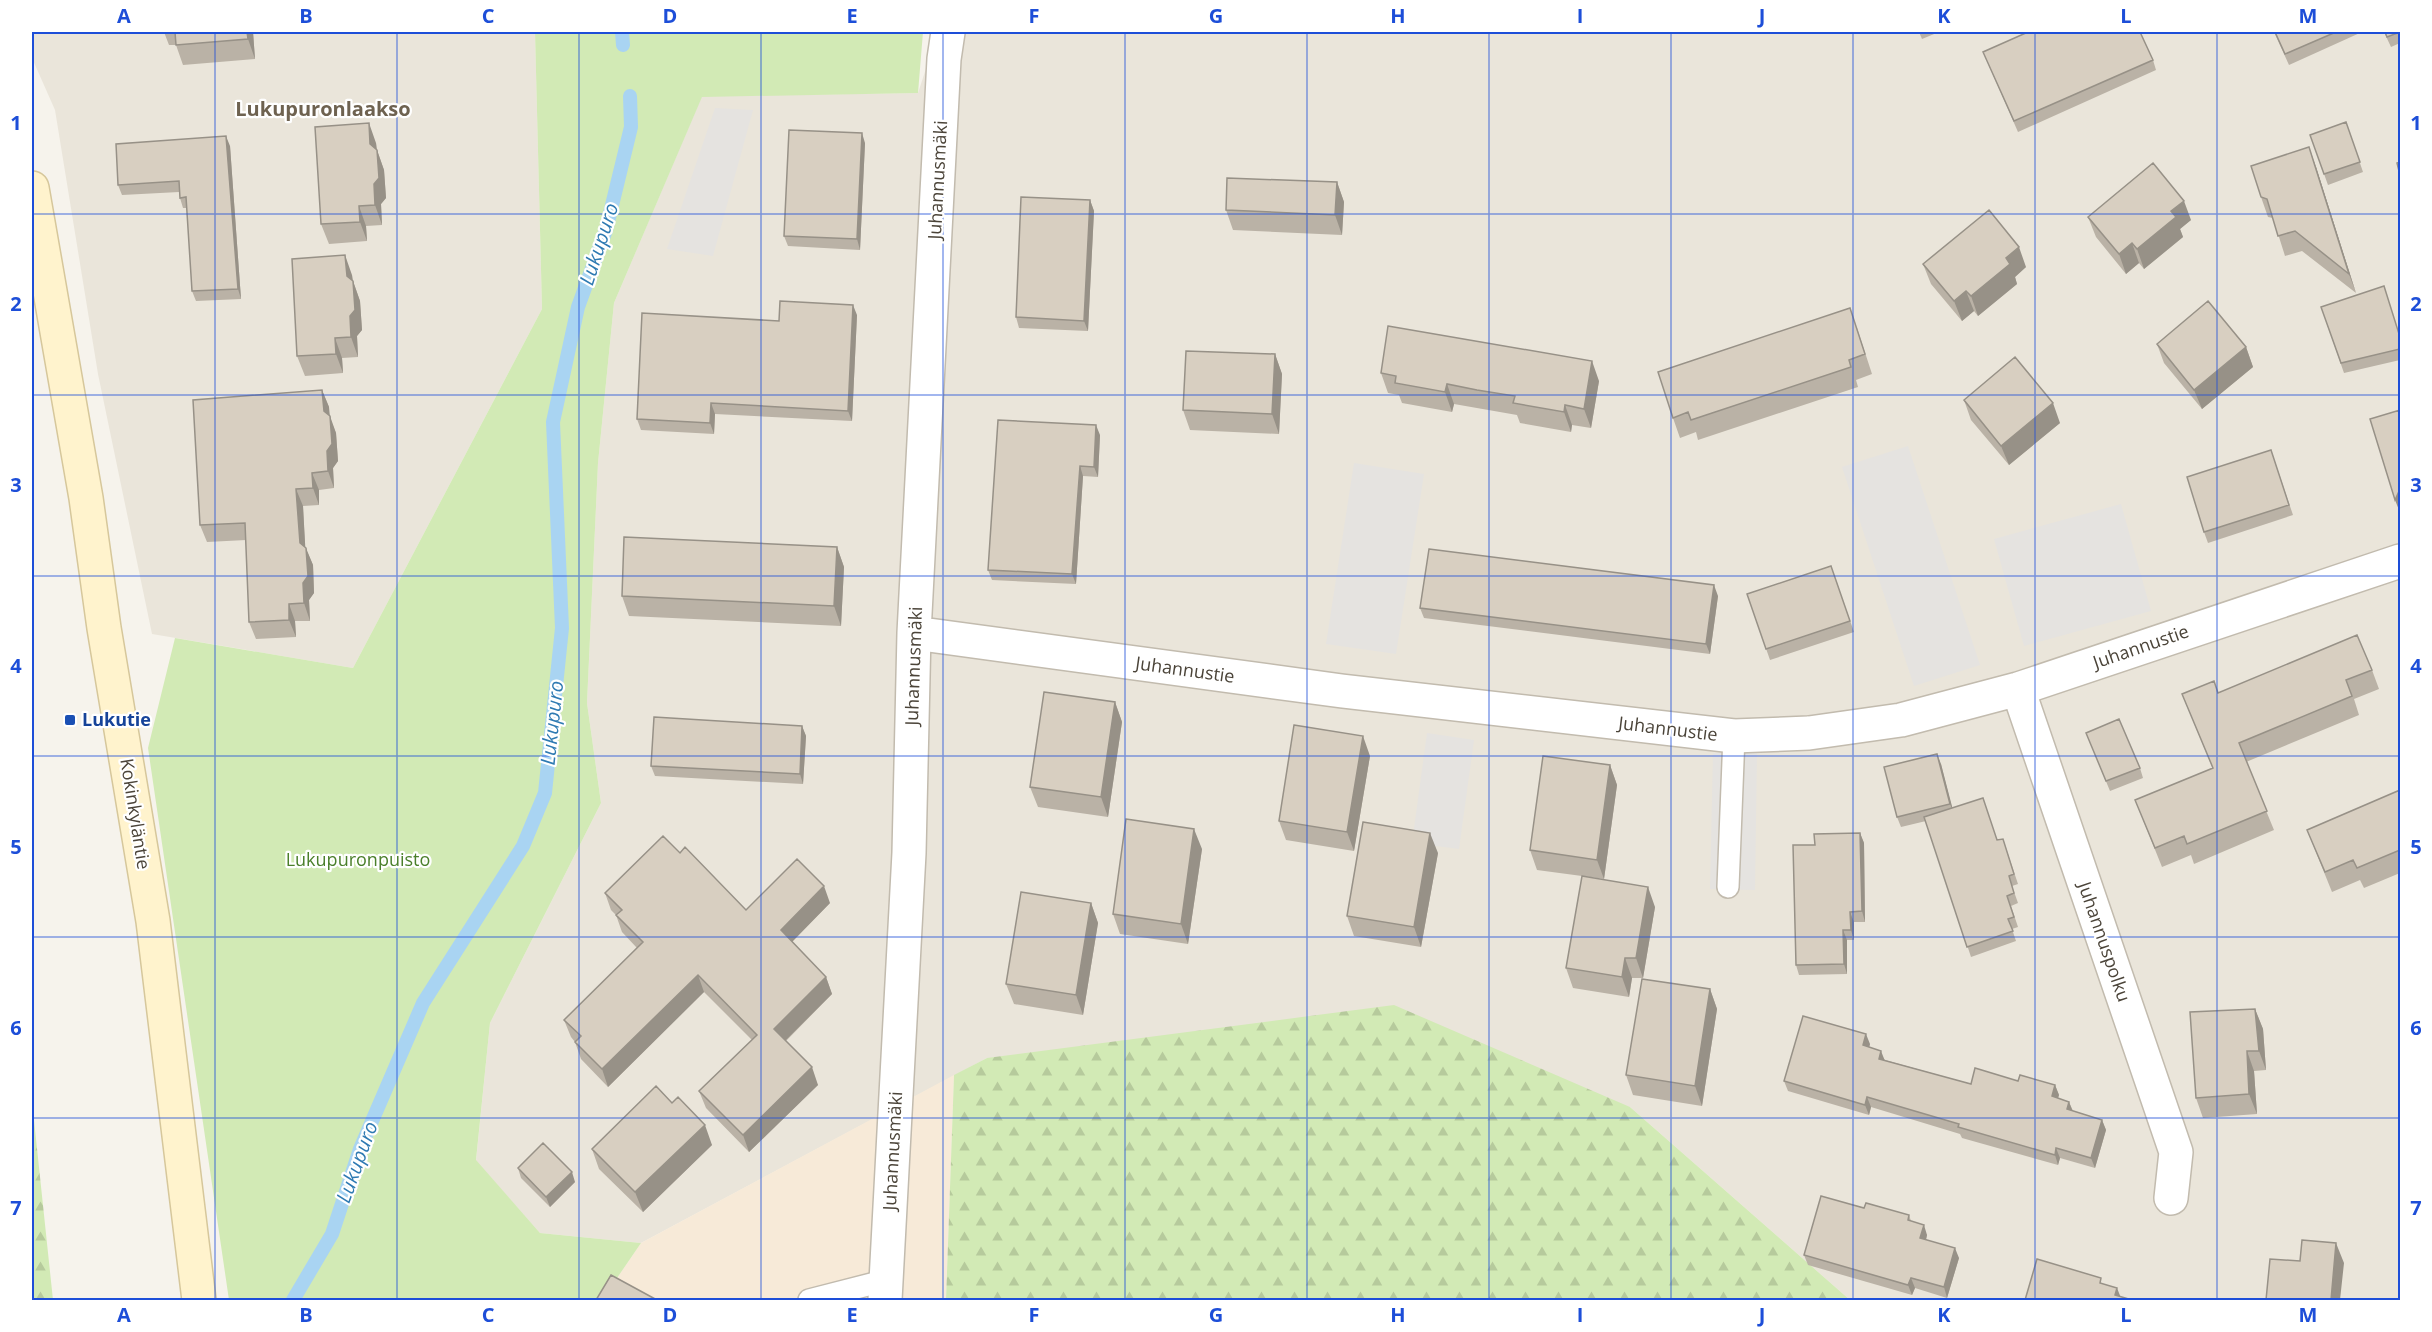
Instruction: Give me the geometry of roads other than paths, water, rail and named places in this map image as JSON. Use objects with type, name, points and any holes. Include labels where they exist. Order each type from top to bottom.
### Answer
[{"type":"main road","name":"Kokinkyläntie","points":[[32,189],[86,498],[104,628],[153,921],[199,1300]]},
{"type":"street","name":"Juhannusmäki","points":[[886,1290],[909,853],[914,633],[944,59],[948,32]]},
{"type":"street","name":"Juhannustie","points":[[914,633],[1342,691],[1734,736],[1809,733],[1901,720],[2018,688],[2400,561]]},
{"type":"street","name":"Juhannuspolku","points":[[2018,688],[2176,1152],[2171,1198]]},
{"type":"lane","points":[[1728,887],[1734,736]]},
{"type":"lane","points":[[809,1300],[886,1290]]},
{"type":"waterway","name":"Lukupuro","points":[[622,32],[623,45]]},
{"type":"waterway","name":"Lukupuro","points":[[293,1300],[332,1234],[360,1149],[423,1003],[523,846],[545,793],[562,628],[553,422],[578,307],[606,230],[631,127],[630,96]]},
{"type":"place","name":"Lukutie","points":[[70,720]]},
{"type":"district","name":"Lukupuronlaakso","points":[[323,109]]},
{"type":"park label","name":"Lukupuronpuisto","points":[[358,860]]}]
